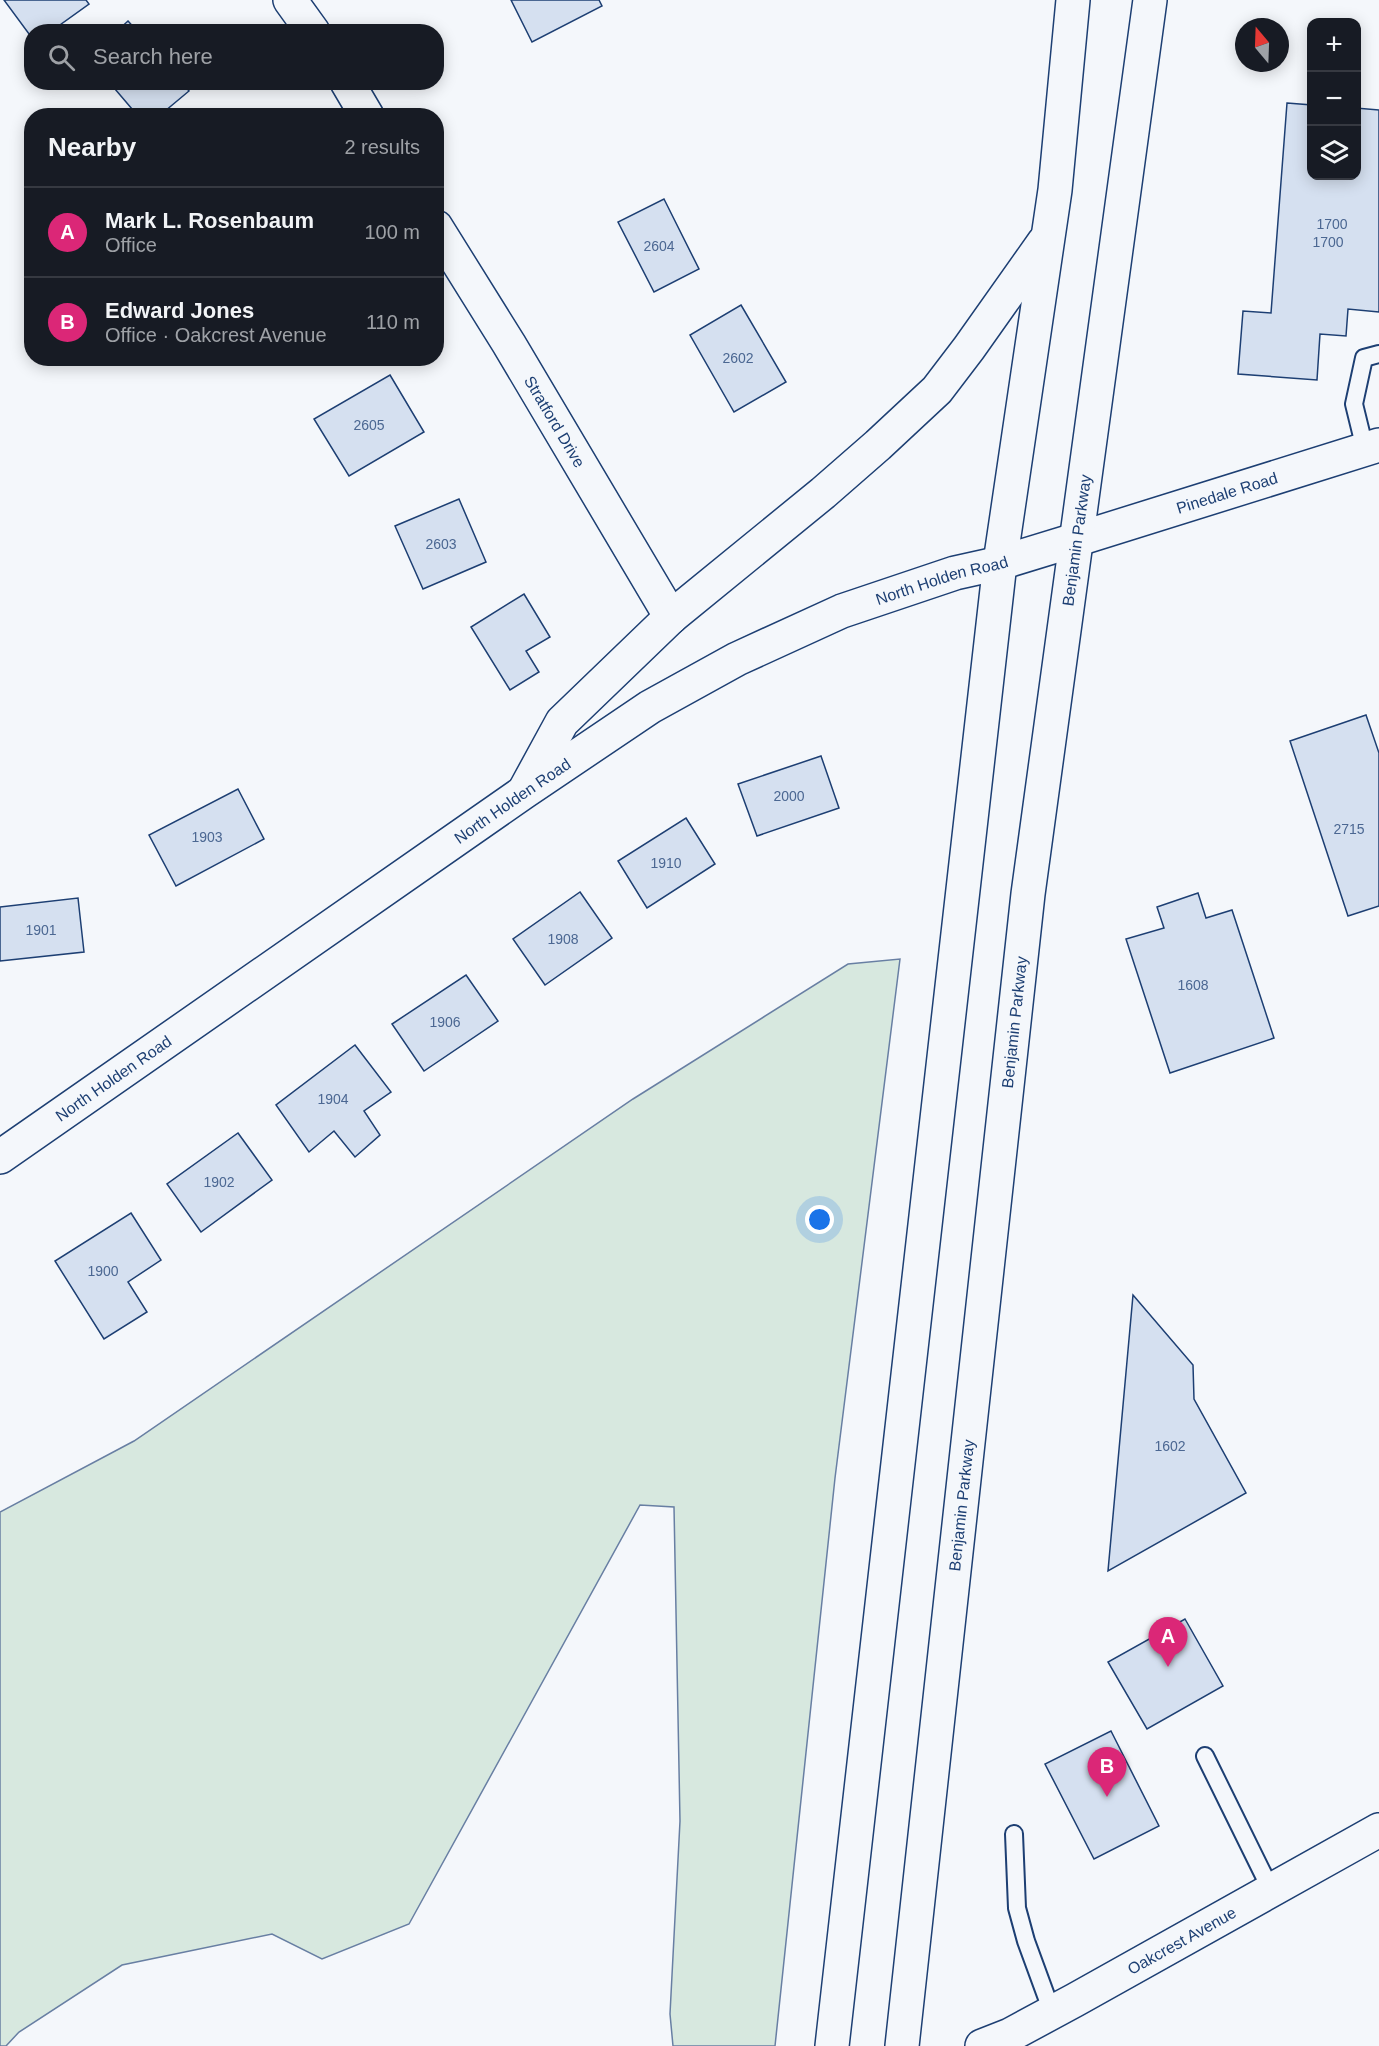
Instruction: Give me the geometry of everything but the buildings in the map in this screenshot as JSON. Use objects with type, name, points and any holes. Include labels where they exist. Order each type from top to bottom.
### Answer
[{"type":"main road","points":[[290,0],[307,24]]},
{"type":"main road","points":[[832,2046],[1000,562],[1055,190],[1073,0]]},
{"type":"main road","name":"Benjamin Parkway","points":[[902,2046],[1028,894],[1150,0]]},
{"type":"main road","points":[[352,90],[362,108]]},
{"type":"main road","points":[[524,792],[562,722],[671,617],[823,493],[937,390],[1048,236]]},
{"type":"main road","name":"Stratford Drive","points":[[444,240],[509,344],[671,617]]},
{"type":"main road","name":"Pinedale Road","points":[[1075,540],[1372,447]]},
{"type":"main road","name":"North Holden Road","points":[[0,1157],[524,792],[650,707],[736,659],[842,611],[955,573],[1075,540]]},
{"type":"main road","name":"Oakcrest Avenue","points":[[982,2046],[1052,2012],[1379,1830]]},
{"type":"lane","points":[[1372,447],[1354,404],[1364,358],[1379,354]]},
{"type":"lane","points":[[1205,1756],[1271,1890]]},
{"type":"lane","points":[[1014,1834],[1017,1908],[1026,1941],[1052,2012]]},
{"type":"shaded area","points":[[900,959],[835,1478],[775,2046],[673,2046],[670,2014],[680,1821],[674,1507],[640,1505],[409,1924],[322,1959],[272,1934],[122,1965],[19,2032],[6,2046],[0,2046],[0,1512],[134,1441],[633,1099],[848,964]]},
{"type":"place","name":"Mark L. Rosenbaum","points":[[1168,1667]]},
{"type":"place","name":"Edward Jones","points":[[1107,1797]]}]
